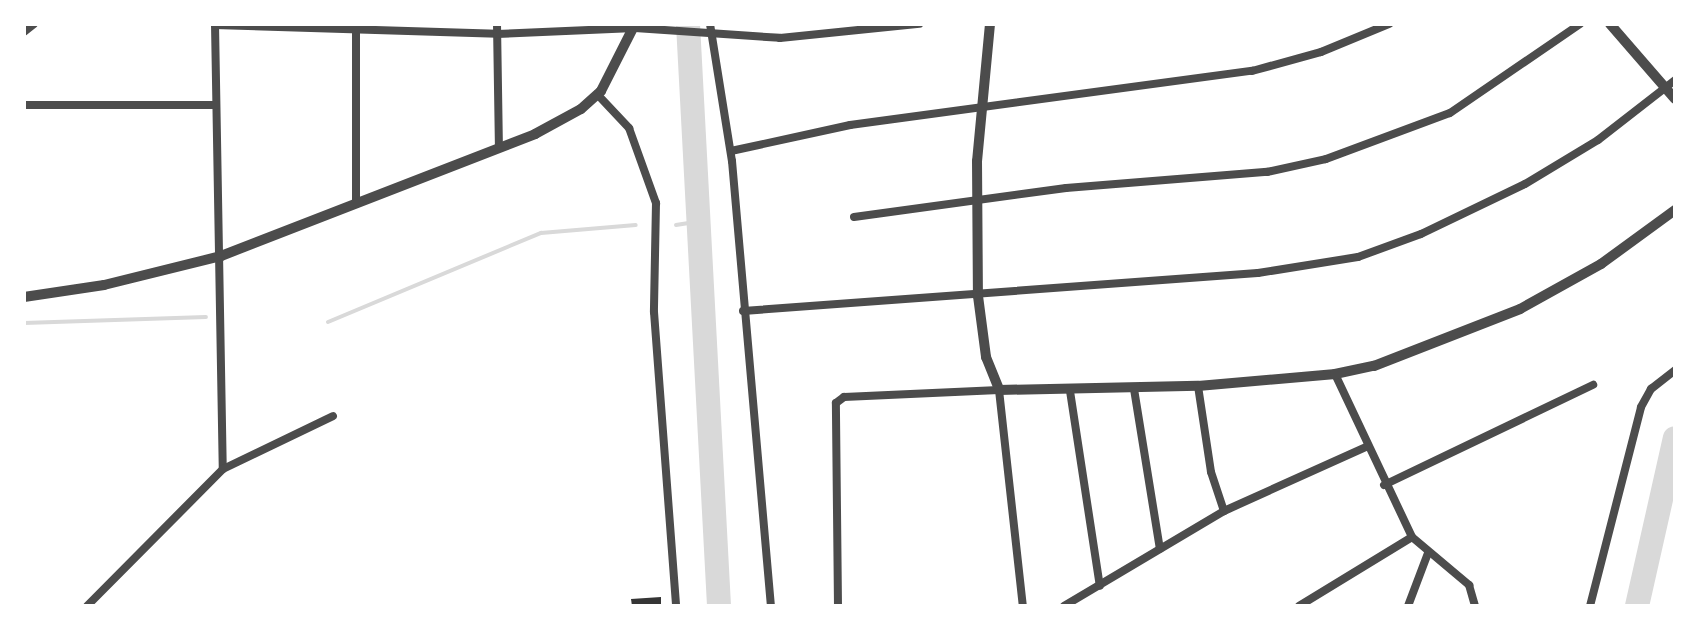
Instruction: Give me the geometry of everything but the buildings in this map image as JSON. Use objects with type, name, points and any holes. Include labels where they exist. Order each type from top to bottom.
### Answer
[{"type":"street","points":[[24,32],[34,24]]},
{"type":"street","points":[[710,24],[731,151],[771,606]]},
{"type":"street","points":[[223,469],[215,25],[497,29],[635,26],[664,32],[780,38],[919,24]]},
{"type":"street","points":[[990,24],[976,203],[978,296],[986,357],[999,390],[1023,606]]},
{"type":"street","points":[[731,151],[850,125],[1252,71],[1321,52],[1389,24]]},
{"type":"street","points":[[854,217],[976,203],[1066,188],[1267,172],[1326,159],[1450,113],[1580,24]]},
{"type":"street","points":[[1610,24],[1675,99]]},
{"type":"street","points":[[356,26],[356,204]]},
{"type":"street","points":[[24,297],[104,285],[221,256],[499,148],[564,119],[597,94],[635,26]]},
{"type":"street","points":[[497,29],[499,148]]},
{"type":"street","points":[[743,311],[978,296],[1281,271],[1358,257],[1421,234],[1525,184],[1598,140],[1675,80]]},
{"type":"street","points":[[597,94],[629,128],[656,203],[654,312],[676,606]]},
{"type":"street","points":[[24,105],[216,105]]},
{"type":"street","points":[[838,606],[836,403],[844,397],[999,390],[1134,389],[1335,374],[1392,360],[1510,314],[1601,264],[1675,210]]},
{"type":"street","points":[[1590,606],[1641,407],[1651,389],[1675,370]]},
{"type":"street","points":[[1335,374],[1366,447],[1412,537],[1469,585],[1475,606]]},
{"type":"street","points":[[1384,485],[1593,385]]},
{"type":"street","points":[[1198,386],[1211,472],[1224,511]]},
{"type":"street","points":[[1134,389],[1160,549]]},
{"type":"street","points":[[1070,391],[1100,586]]},
{"type":"street","points":[[87,606],[223,469],[333,416]]},
{"type":"street","points":[[1064,606],[1224,511],[1366,447]]},
{"type":"street","points":[[1299,606],[1412,537]]},
{"type":"street","points":[[1408,606],[1428,553]]},
{"type":"waterway","points":[[688,24],[719,606]]},
{"type":"waterway","points":[[676,225],[700,221]]},
{"type":"waterway","points":[[328,322],[541,233],[636,225]]},
{"type":"waterway","points":[[24,323],[206,317]]},
{"type":"waterway","points":[[1637,606],[1675,438]]}]
